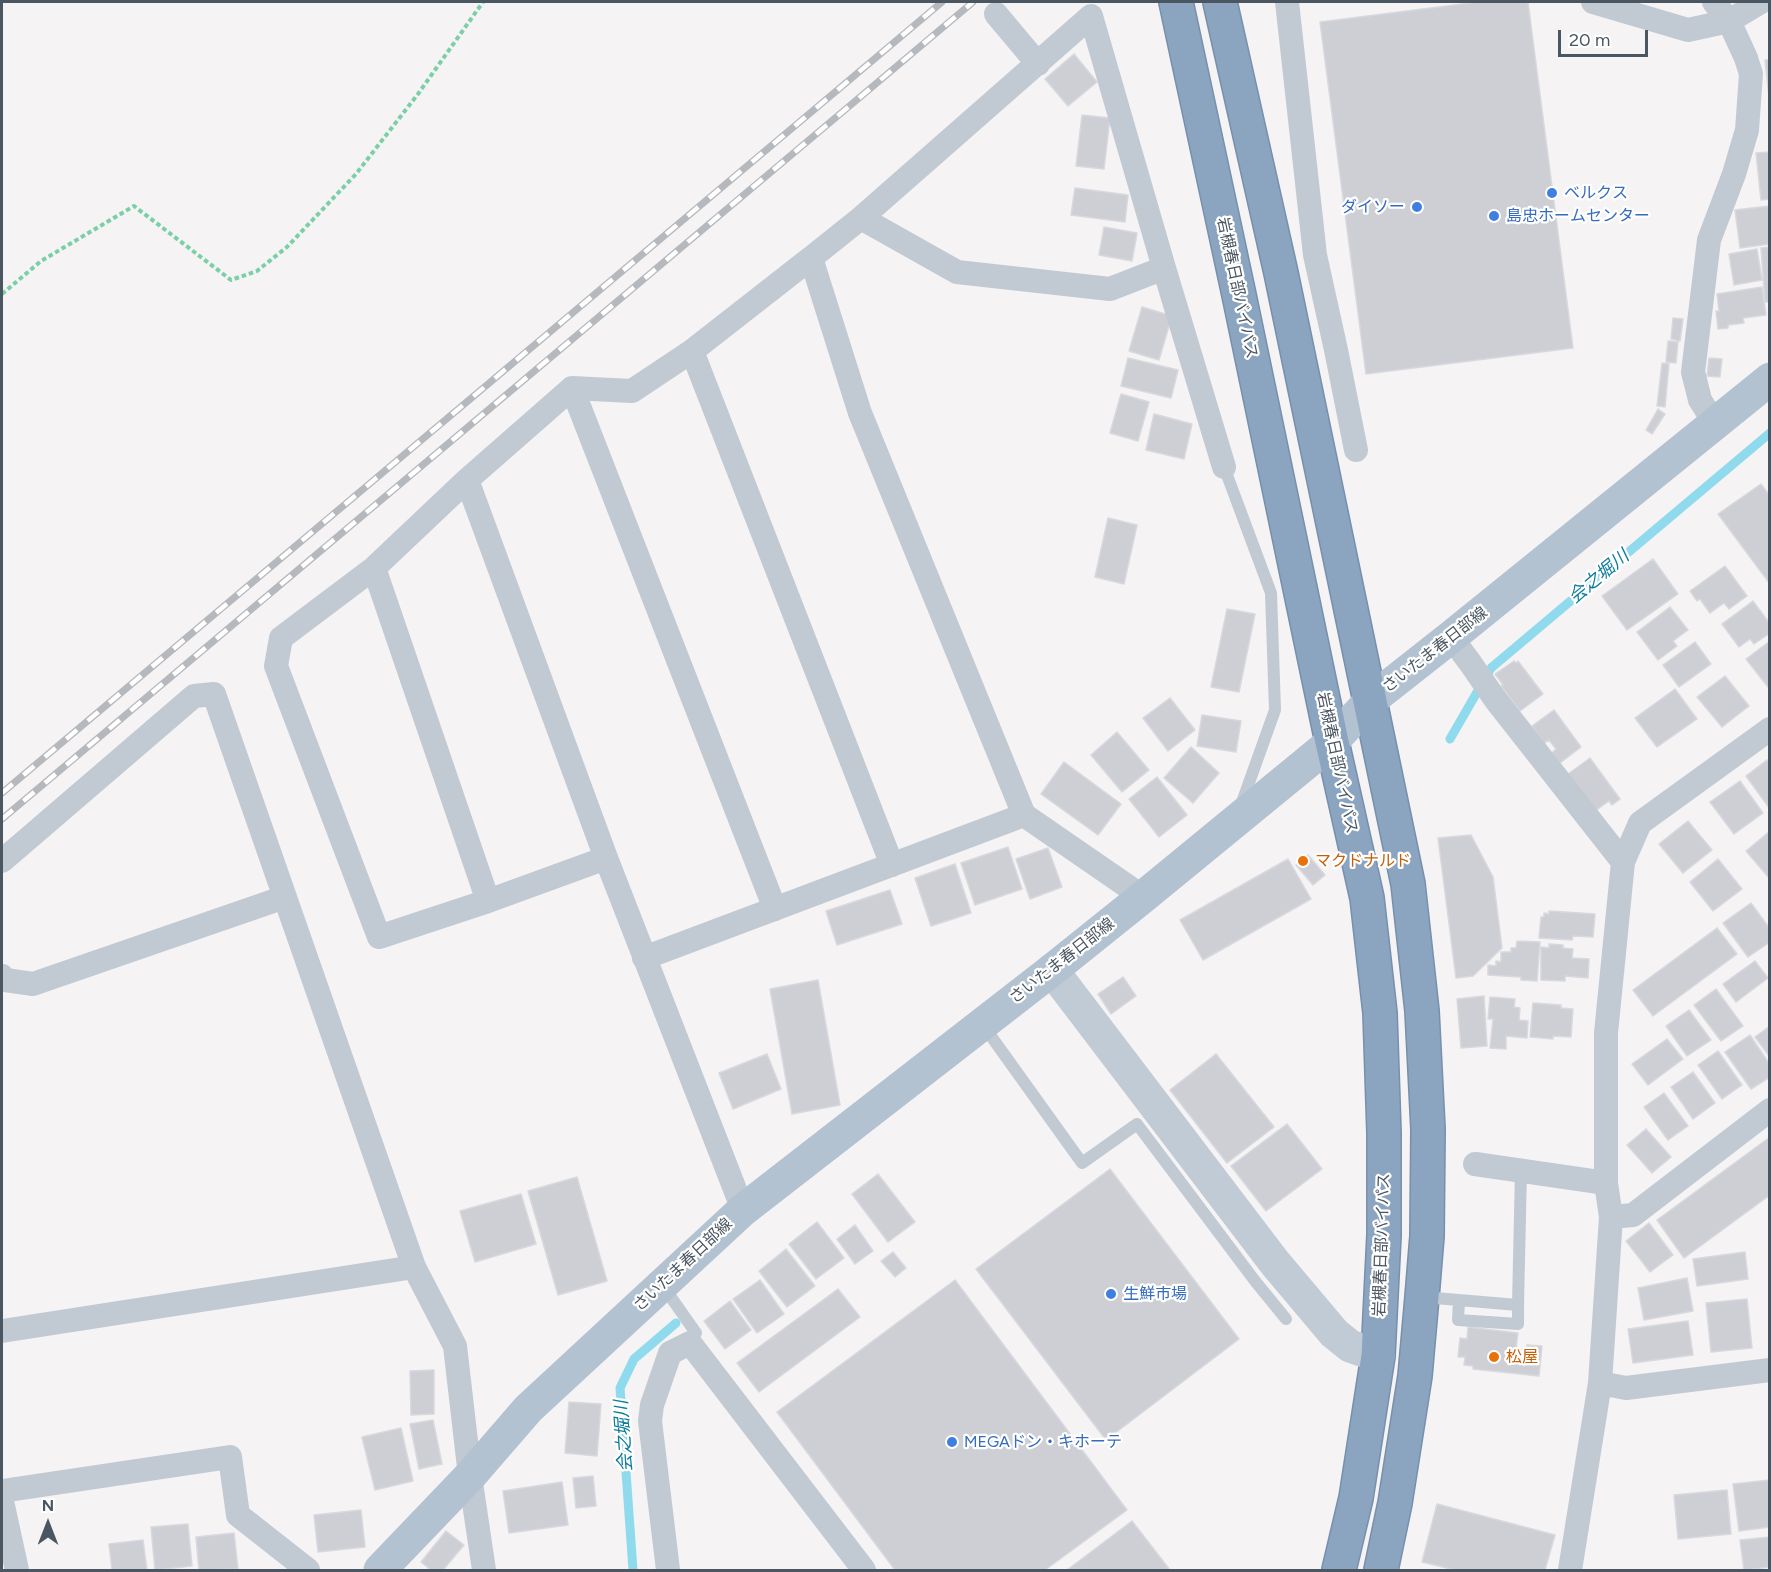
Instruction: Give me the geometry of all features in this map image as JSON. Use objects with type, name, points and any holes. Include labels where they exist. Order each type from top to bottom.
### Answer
[{"type":"highway","name":"岩槻春日部バイパス","points":[[1176,2],[1367,898],[1380,1012],[1384,1133],[1384,1234],[1378,1356],[1356,1498],[1340,1570]]},
{"type":"highway","points":[[1220,2],[1281,273],[1408,884],[1422,1011],[1428,1129],[1427,1236],[1415,1376],[1395,1503],[1381,1570]]},
{"type":"main road","name":"さいたま春日部線","points":[[380,1570],[470,1476],[528,1409],[743,1210],[988,1033],[1052,970],[1332,742],[1371,700],[1451,638],[1770,379]]},
{"type":"street","points":[[1287,2],[1315,255],[1356,450]]},
{"type":"street","points":[[1593,2],[1688,30],[1729,21],[1761,2]]},
{"type":"street","points":[[1714,2],[1729,21],[1746,58],[1750,74],[1747,130],[1734,174],[1709,240],[1693,372],[1700,400],[1715,424]]},
{"type":"street","points":[[606,858],[488,901],[379,937],[276,666],[281,638],[375,568],[467,480],[572,388],[632,391],[692,351],[861,218],[1038,64],[1091,9]]},
{"type":"street","points":[[1091,9],[1164,268],[1224,467]]},
{"type":"street","points":[[996,14],[1038,64]]},
{"type":"street","points":[[861,218],[957,272],[1110,289],[1164,268]]},
{"type":"street","points":[[811,258],[860,413],[1024,815],[1143,897]]},
{"type":"street","points":[[692,351],[892,865]]},
{"type":"street","points":[[572,388],[775,909]]},
{"type":"street","points":[[467,480],[606,858],[743,1210]]},
{"type":"street","points":[[375,568],[488,901]]},
{"type":"street","points":[[1451,638],[1495,699],[1623,862]]},
{"type":"street","points":[[2,861],[194,696],[214,694],[414,1267],[455,1346],[470,1476],[484,1570]]},
{"type":"street","points":[[1570,1570],[1599,1383],[1611,1217],[1606,1183],[1606,1033],[1623,862],[1640,823],[1770,729]]},
{"type":"street","points":[[644,958],[1024,815]]},
{"type":"street","points":[[2,976],[5,980],[33,984],[285,897]]},
{"type":"street","points":[[1052,970],[1265,1272],[1350,1346],[1378,1356]]},
{"type":"street","points":[[1611,1217],[1633,1215],[1770,1110]]},
{"type":"street","points":[[1475,1164],[1606,1183]]},
{"type":"street","points":[[2,1330],[414,1267]]},
{"type":"street","points":[[668,1570],[650,1421],[652,1405],[670,1353],[690,1343],[864,1570]]},
{"type":"street","points":[[1599,1383],[1626,1388],[1770,1370]]},
{"type":"street","points":[[2,1491],[230,1457],[238,1515],[308,1570]]},
{"type":"street","points":[[2,1501],[5,1531],[16,1570]]},
{"type":"lane","points":[[1224,467],[1271,593],[1275,710],[1236,820]]},
{"type":"lane","points":[[988,1033],[1082,1163],[1137,1124],[1265,1272],[1286,1319]]},
{"type":"lane","points":[[1459,1300],[1458,1320],[1518,1324],[1521,1170]]},
{"type":"lane","points":[[662,1285],[696,1333],[690,1343]]},
{"type":"lane","points":[[1422,1297],[1518,1305]]},
{"type":"path","points":[[2,294],[41,261],[134,206],[231,280],[257,271],[287,247],[356,174],[418,94],[483,2]]},
{"type":"building","points":[[1478,2],[1528,2],[1573,348],[1366,374],[1320,22]]},
{"type":"building","points":[[1074,54],[1097,82],[1068,106],[1045,79]]},
{"type":"building","points":[[1765,60],[1770,60],[1770,97],[1769,97]]},
{"type":"building","points":[[1082,115],[1110,118],[1104,169],[1076,166]]},
{"type":"building","points":[[1770,152],[1770,199],[1761,200],[1756,153]]},
{"type":"building","points":[[1075,188],[1128,195],[1125,222],[1071,215]]},
{"type":"building","points":[[1770,206],[1770,244],[1740,248],[1735,210]]},
{"type":"building","points":[[1104,227],[1137,233],[1132,261],[1099,255]]},
{"type":"building","points":[[1770,247],[1770,302],[1765,302],[1761,248]]},
{"type":"building","points":[[1757,249],[1762,280],[1734,285],[1729,254]]},
{"type":"building","points":[[1762,287],[1766,315],[1743,318],[1744,323],[1718,329],[1717,294]]},
{"type":"building","points":[[1142,307],[1172,316],[1159,360],[1129,351]]},
{"type":"building","points":[[1673,318],[1683,319],[1680,341],[1671,339]]},
{"type":"building","points":[[1668,341],[1678,342],[1676,363],[1666,362]]},
{"type":"building","points":[[1128,358],[1178,370],[1171,398],[1121,386]]},
{"type":"building","points":[[1709,358],[1722,359],[1720,377],[1707,376]]},
{"type":"building","points":[[1662,363],[1669,364],[1665,407],[1657,406]]},
{"type":"building","points":[[1121,394],[1149,402],[1138,441],[1110,433]]},
{"type":"building","points":[[1658,409],[1665,414],[1652,434],[1646,430]]},
{"type":"building","points":[[1154,414],[1192,424],[1184,459],[1146,450]]},
{"type":"building","points":[[1761,484],[1770,496],[1770,584],[1718,514]]},
{"type":"building","points":[[1108,518],[1137,525],[1124,584],[1095,577]]},
{"type":"building","points":[[1653,559],[1678,594],[1627,630],[1602,596]]},
{"type":"building","points":[[1725,566],[1747,596],[1729,609],[1724,603],[1710,613],[1700,599],[1697,601],[1690,591]]},
{"type":"building","points":[[1753,601],[1770,624],[1770,633],[1754,644],[1750,639],[1739,647],[1722,624]]},
{"type":"building","points":[[1670,607],[1688,630],[1673,641],[1677,646],[1658,660],[1637,632]]},
{"type":"building","points":[[1227,609],[1255,614],[1239,692],[1211,687]]},
{"type":"building","points":[[1770,641],[1770,686],[1768,687],[1746,659]]},
{"type":"building","points":[[1695,642],[1711,664],[1679,687],[1663,665]]},
{"type":"building","points":[[1514,661],[1516,663],[1518,661],[1543,694],[1520,711],[1495,674]]},
{"type":"building","points":[[1725,676],[1749,706],[1722,727],[1697,697]]},
{"type":"building","points":[[1675,689],[1697,719],[1657,747],[1635,718]]},
{"type":"building","points":[[1170,698],[1195,730],[1168,751],[1143,718]]},
{"type":"building","points":[[1554,710],[1581,747],[1560,763],[1552,753],[1556,749],[1549,740],[1544,743],[1532,726]]},
{"type":"building","points":[[1202,715],[1241,721],[1236,752],[1197,746]]},
{"type":"building","points":[[1117,732],[1149,770],[1122,792],[1091,755]]},
{"type":"building","points":[[1191,747],[1219,773],[1193,803],[1164,778]]},
{"type":"building","points":[[1590,758],[1620,799],[1612,805],[1609,801],[1595,811],[1568,774]]},
{"type":"building","points":[[1767,760],[1770,764],[1770,809],[1746,776]]},
{"type":"building","points":[[1064,762],[1121,804],[1098,835],[1041,794]]},
{"type":"building","points":[[1157,777],[1187,815],[1159,837],[1129,799]]},
{"type":"building","points":[[1740,781],[1763,813],[1734,834],[1710,802]]},
{"type":"building","points":[[1688,821],[1712,850],[1683,873],[1659,844]]},
{"type":"building","points":[[1770,831],[1770,879],[1746,851]]},
{"type":"building","points":[[1471,835],[1493,877],[1502,948],[1473,976],[1456,978],[1438,838]]},
{"type":"building","points":[[1008,847],[1022,889],[975,905],[961,863]]},
{"type":"building","points":[[1048,848],[1062,887],[1030,899],[1016,859]]},
{"type":"building","points":[[1308,855],[1325,875],[1313,885],[1296,865]]},
{"type":"building","points":[[1288,859],[1311,899],[1203,960],[1180,920]]},
{"type":"building","points":[[1718,859],[1742,889],[1713,911],[1690,882]]},
{"type":"building","points":[[955,864],[971,913],[931,926],[915,878]]},
{"type":"building","points":[[890,890],[902,924],[837,945],[826,911]]},
{"type":"building","points":[[1751,903],[1770,929],[1770,942],[1748,957],[1723,923]]},
{"type":"building","points":[[1549,911],[1595,914],[1593,937],[1573,936],[1572,940],[1539,938],[1541,917],[1544,917],[1544,913],[1549,914]]},
{"type":"building","points":[[1717,928],[1737,954],[1653,1016],[1633,990]]},
{"type":"building","points":[[1517,941],[1540,942],[1537,981],[1521,980],[1521,977],[1488,975],[1488,965],[1496,966],[1496,961],[1501,962],[1501,952],[1511,952],[1511,948],[1516,948]]},
{"type":"building","points":[[1549,944],[1563,945],[1563,948],[1573,949],[1572,958],[1589,959],[1588,978],[1565,976],[1565,981],[1541,980],[1541,947],[1549,948]]},
{"type":"building","points":[[1755,961],[1768,978],[1736,1002],[1723,984]]},
{"type":"building","points":[[1123,977],[1136,996],[1111,1014],[1098,994]]},
{"type":"building","points":[[818,980],[840,1105],[792,1114],[770,989]]},
{"type":"building","points":[[1716,989],[1743,1026],[1721,1041],[1694,1005]]},
{"type":"building","points":[[1484,996],[1487,1046],[1461,1048],[1457,999]]},
{"type":"building","points":[[1490,997],[1515,999],[1514,1007],[1520,1008],[1519,1020],[1528,1021],[1527,1038],[1506,1036],[1506,1049],[1490,1048],[1493,1019],[1488,1019]]},
{"type":"building","points":[[1533,1003],[1561,1005],[1561,1008],[1573,1009],[1571,1037],[1553,1036],[1553,1039],[1530,1037]]},
{"type":"building","points":[[1689,1010],[1711,1040],[1687,1056],[1666,1026]]},
{"type":"building","points":[[1770,1026],[1770,1057],[1755,1037]]},
{"type":"building","points":[[1750,1035],[1770,1065],[1770,1077],[1751,1089],[1725,1052]]},
{"type":"building","points":[[1667,1039],[1683,1059],[1648,1085],[1632,1064]]},
{"type":"building","points":[[1718,1051],[1742,1085],[1722,1099],[1698,1065]]},
{"type":"building","points":[[767,1054],[781,1089],[733,1109],[719,1073]]},
{"type":"building","points":[[1216,1054],[1274,1127],[1227,1163],[1170,1090]]},
{"type":"building","points":[[1693,1072],[1715,1103],[1693,1119],[1671,1087]]},
{"type":"building","points":[[1664,1093],[1688,1126],[1668,1140],[1644,1107]]},
{"type":"building","points":[[1287,1124],[1322,1169],[1266,1211],[1231,1166]]},
{"type":"building","points":[[1646,1129],[1671,1157],[1652,1173],[1627,1145]]},
{"type":"building","points":[[1770,1137],[1770,1195],[1684,1258],[1657,1220]]},
{"type":"building","points":[[1110,1169],[1239,1339],[1106,1440],[976,1269]]},
{"type":"building","points":[[878,1174],[915,1222],[888,1242],[852,1194]]},
{"type":"building","points":[[577,1177],[607,1281],[558,1295],[528,1191]]},
{"type":"building","points":[[521,1194],[536,1244],[475,1262],[460,1211]]},
{"type":"building","points":[[817,1222],[844,1258],[816,1279],[789,1244]]},
{"type":"building","points":[[1649,1223],[1673,1255],[1650,1272],[1626,1241]]},
{"type":"building","points":[[855,1225],[873,1251],[855,1264],[837,1239]]},
{"type":"building","points":[[786,1249],[815,1286],[787,1307],[759,1271]]},
{"type":"building","points":[[893,1252],[906,1268],[895,1277],[881,1261]]},
{"type":"building","points":[[1745,1252],[1748,1279],[1697,1286],[1693,1259]]},
{"type":"building","points":[[1687,1278],[1693,1311],[1644,1320],[1638,1288]]},
{"type":"building","points":[[760,1280],[784,1314],[757,1333],[733,1299]]},
{"type":"building","points":[[955,1280],[1127,1510],[1045,1570],[895,1570],[777,1412]]},
{"type":"building","points":[[838,1289],[860,1317],[759,1392],[737,1363]]},
{"type":"building","points":[[1747,1299],[1752,1348],[1711,1352],[1706,1303]]},
{"type":"building","points":[[730,1301],[751,1330],[725,1349],[704,1321]]},
{"type":"building","points":[[1688,1321],[1693,1355],[1633,1363],[1628,1329]]},
{"type":"building","points":[[1468,1327],[1518,1333],[1516,1349],[1526,1350],[1527,1345],[1542,1346],[1539,1376],[1473,1369],[1473,1366],[1464,1365],[1465,1357],[1458,1357],[1460,1338],[1467,1339]]},
{"type":"building","points":[[434,1370],[434,1414],[411,1415],[410,1371]]},
{"type":"building","points":[[569,1402],[601,1404],[597,1456],[565,1453]]},
{"type":"building","points":[[433,1420],[442,1464],[419,1469],[410,1424]]},
{"type":"building","points":[[401,1428],[413,1481],[375,1490],[362,1437]]},
{"type":"building","points":[[593,1476],[596,1506],[576,1508],[573,1478]]},
{"type":"building","points":[[1770,1480],[1770,1527],[1739,1531],[1733,1484]]},
{"type":"building","points":[[562,1482],[568,1525],[509,1533],[503,1491]]},
{"type":"building","points":[[1727,1490],[1731,1534],[1678,1539],[1674,1495]]},
{"type":"building","points":[[1437,1504],[1555,1535],[1545,1570],[1455,1570],[1422,1562]]},
{"type":"building","points":[[361,1510],[365,1547],[318,1552],[314,1515]]},
{"type":"building","points":[[1132,1521],[1170,1570],[1067,1570]]},
{"type":"building","points":[[188,1524],[192,1566],[155,1570],[151,1527]]},
{"type":"building","points":[[446,1531],[464,1545],[443,1570],[431,1570],[421,1562]]},
{"type":"building","points":[[234,1533],[238,1569],[199,1570],[196,1537]]},
{"type":"building","points":[[1770,1537],[1770,1567],[1744,1570],[1740,1540]]},
{"type":"building","points":[[143,1540],[147,1570],[112,1570],[109,1544]]},
{"type":"waterway","name":"会之堀川","points":[[1450,739],[1491,668],[1770,433]]},
{"type":"waterway","name":"会之堀川","points":[[633,1570],[620,1388],[634,1359],[676,1323]]},
{"type":"railway","points":[[2,793],[942,2]]},
{"type":"railway","points":[[2,819],[973,2]]},
{"type":"place","name":"ベルクス","points":[[1552,193]]},
{"type":"place","name":"ダイソー","points":[[1417,207]]},
{"type":"place","name":"島忠ホームセンター","points":[[1494,216]]},
{"type":"place","name":"マクドナルド","points":[[1303,861]]},
{"type":"place","name":"生鮮市場","points":[[1111,1294]]},
{"type":"place","name":"松屋","points":[[1494,1357]]},
{"type":"place","name":"MEGAドン・キホーテ","points":[[952,1442]]}]
